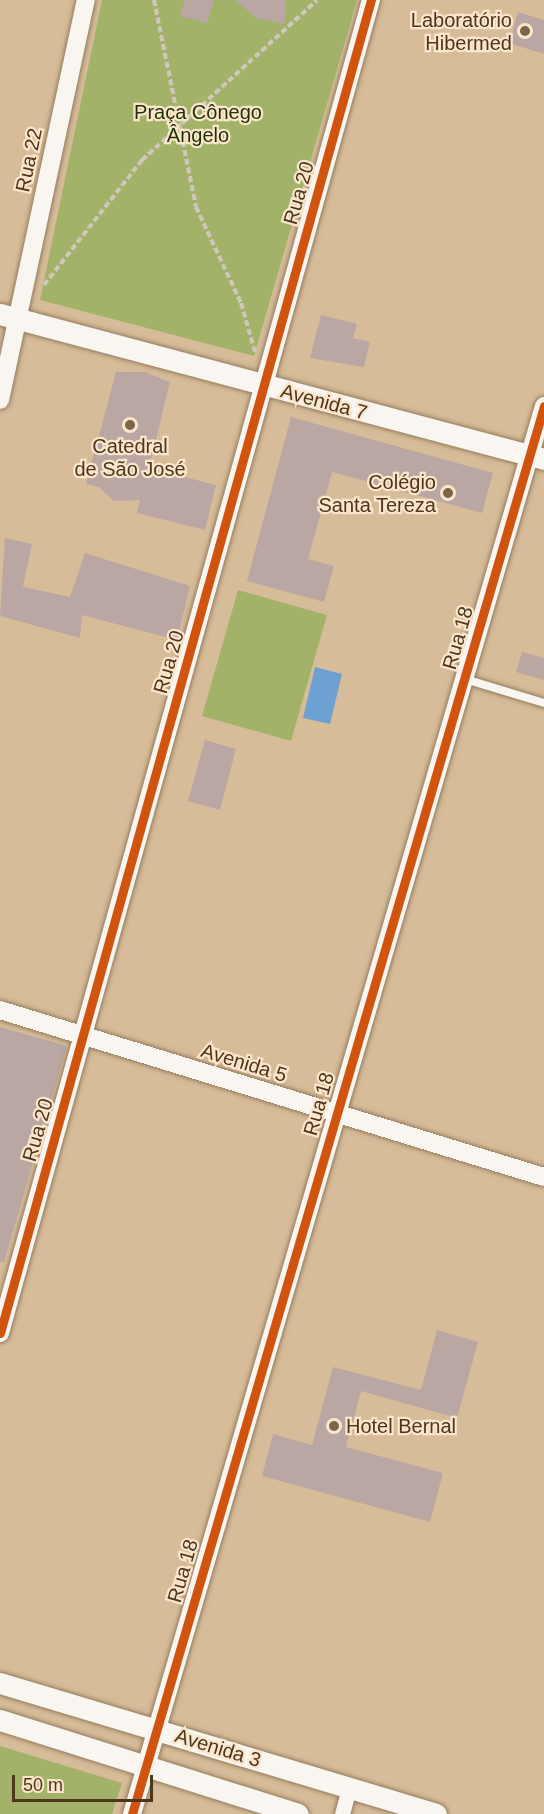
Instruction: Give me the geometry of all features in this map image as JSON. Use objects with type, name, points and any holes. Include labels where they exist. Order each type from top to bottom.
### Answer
[{"type":"main road","name":"Avenida 7","points":[[9,317],[537,457]]},
{"type":"main road","name":"Avenida 3","points":[[0,1683],[436,1814]]},
{"type":"main road","name":"Avenida 3","points":[[0,1720],[298,1814]]},
{"type":"street","name":"Rua 22","points":[[0,400],[9,317],[86,0]]},
{"type":"street","name":"Rua 20","points":[[0,1333],[371,0]]},
{"type":"street","name":"Rua 18","points":[[132,1814],[335,1114],[465,679],[537,457],[544,406]]},
{"type":"street","name":"Avenida 5","points":[[0,1010],[544,1177]]},
{"type":"street","points":[[342,1814],[349,1788]]},
{"type":"lane","points":[[465,679],[544,703]]},
{"type":"path","points":[[154,0],[196,207],[241,303],[264,385]]},
{"type":"path","points":[[40,291],[141,160],[179,122],[317,0]]},
{"type":"green space","name":"Praça Cônego Ângelo","points":[[102,0],[357,0],[254,356],[40,300]]},
{"type":"green space","points":[[238,590],[327,615],[291,741],[202,716]]},
{"type":"green space","points":[[0,1746],[122,1783],[112,1814],[0,1814]]},
{"type":"water","points":[[315,667],[342,674],[330,724],[303,718]]},
{"type":"building","points":[[185,0],[214,0],[207,23],[180,16]]},
{"type":"building","points":[[235,0],[286,0],[285,24],[256,18]]},
{"type":"building","name":"Laboratório Hibermed","points":[[518,12],[544,20],[544,54],[509,43]]},
{"type":"building","points":[[321,315],[357,324],[353,338],[370,342],[364,367],[310,358]]},
{"type":"building","name":"Catedral de São José","points":[[116,372],[145,372],[170,382],[149,468],[216,485],[205,530],[137,513],[140,500],[114,501],[99,487],[86,484]]},
{"type":"building","name":"Colégio Santa Tereza","points":[[291,417],[493,473],[482,513],[332,472],[308,559],[334,566],[324,602],[247,581]]},
{"type":"building","points":[[5,538],[32,544],[23,587],[70,597],[85,553],[190,586],[177,640],[82,615],[80,638],[0,616]]},
{"type":"building","points":[[522,652],[544,658],[544,680],[516,672]]},
{"type":"building","points":[[205,740],[236,749],[220,810],[188,801]]},
{"type":"building","points":[[0,1027],[67,1046],[4,1262],[0,1262]]},
{"type":"building","name":"Hotel Bernal","points":[[437,1330],[478,1342],[457,1418],[361,1391],[346,1447],[443,1473],[430,1522],[262,1476],[273,1434],[312,1445],[333,1367],[421,1390]]},
{"type":"cycle path","points":[[0,1333],[371,0]]},
{"type":"cycle path","points":[[132,1814],[544,406]]},
{"type":"place","name":"Laboratório Hibermed","points":[[525,31]]},
{"type":"place","name":"Catedral de São José","points":[[130,425]]},
{"type":"place","name":"Colégio Santa Tereza","points":[[448,493]]},
{"type":"place","name":"Hotel Bernal","points":[[334,1426]]}]
